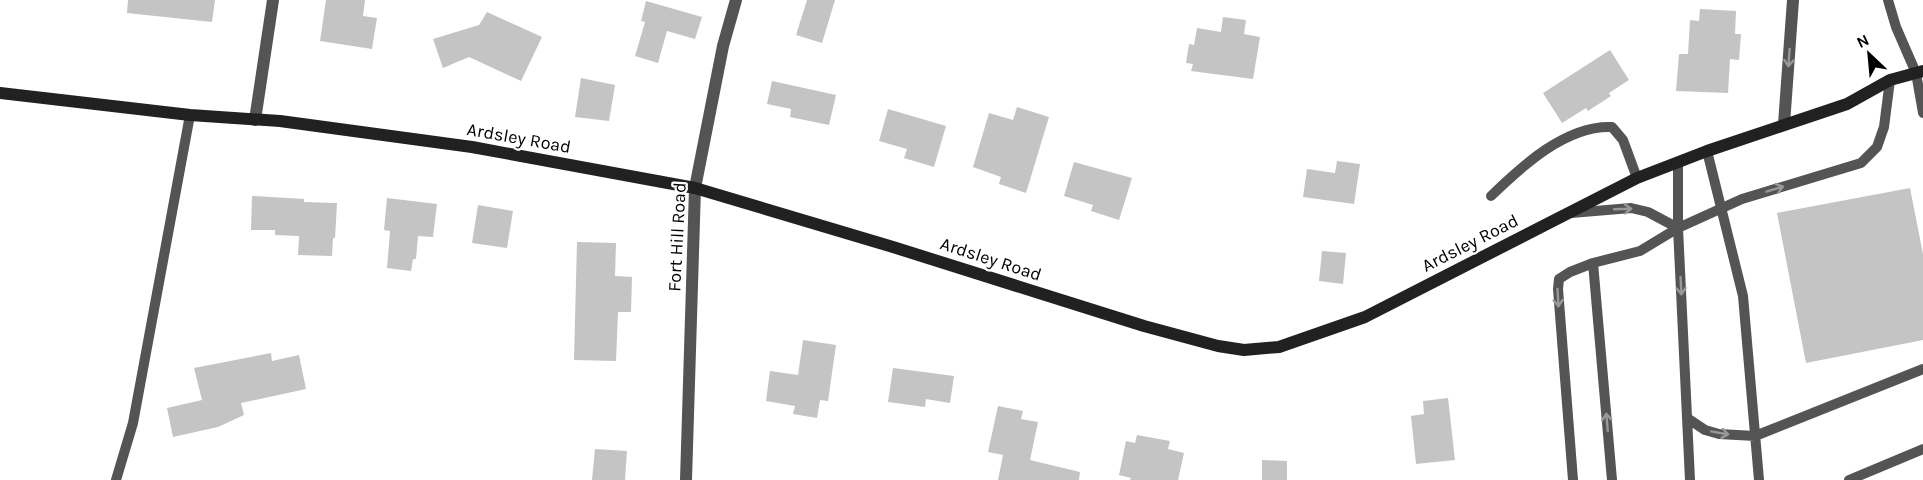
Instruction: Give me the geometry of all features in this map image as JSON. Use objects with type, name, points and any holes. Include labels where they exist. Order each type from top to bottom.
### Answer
[{"type":"main road","name":"Ardsley Road","points":[[0,93],[190,115],[280,121],[472,147],[696,188],[1144,326],[1218,346],[1244,350],[1279,347],[1365,317],[1637,178],[1707,151],[1846,104],[1890,80],[1920,72]]},
{"type":"street","points":[[255,120],[273,0]]},
{"type":"street","name":"Fort Hill Road","points":[[686,480],[696,188],[723,46],[736,0]]},
{"type":"street","points":[[1784,124],[1793,0]]},
{"type":"lane","points":[[1888,0],[1896,27],[1920,72],[1923,113]]},
{"type":"lane","points":[[1573,480],[1559,279],[1593,263],[1640,251],[1678,228],[1742,199],[1861,163],[1877,147],[1884,128],[1890,80]]},
{"type":"lane","points":[[116,480],[133,423],[190,115]]},
{"type":"lane","points":[[1491,196],[1534,157],[1569,137],[1597,126],[1612,127],[1623,140],[1637,178]]},
{"type":"lane","points":[[1707,151],[1743,296],[1759,480]]},
{"type":"lane","points":[[1678,162],[1678,228],[1690,480]]},
{"type":"lane","points":[[1565,214],[1631,208],[1648,212],[1678,228]]},
{"type":"lane","points":[[1593,263],[1612,480]]},
{"type":"lane","points":[[1688,418],[1705,430],[1719,434],[1755,436],[1923,369]]},
{"type":"lane","points":[[1850,480],[1923,449]]},
{"type":"building","points":[[128,0],[215,0],[212,22],[127,13]]},
{"type":"building","points":[[326,0],[365,0],[363,16],[377,18],[372,49],[320,41]]},
{"type":"building","points":[[807,0],[835,0],[822,43],[796,35]]},
{"type":"building","points":[[646,1],[702,17],[695,39],[667,31],[658,63],[635,56],[645,22],[641,21]]},
{"type":"building","points":[[1700,9],[1736,11],[1735,34],[1741,34],[1739,60],[1730,59],[1728,93],[1676,91],[1679,54],[1688,54],[1690,20],[1699,21]]},
{"type":"building","points":[[487,12],[542,37],[521,81],[469,57],[443,68],[433,39],[479,25]]},
{"type":"building","points":[[1223,17],[1246,20],[1244,34],[1260,37],[1253,79],[1191,71],[1193,64],[1186,63],[1189,44],[1194,45],[1197,28],[1221,32]]},
{"type":"building","points":[[1610,50],[1629,80],[1609,93],[1611,96],[1588,111],[1586,108],[1562,123],[1543,93]]},
{"type":"building","points":[[581,78],[615,85],[609,121],[575,117]]},
{"type":"building","points":[[772,81],[836,95],[829,125],[790,117],[791,109],[767,104]]},
{"type":"building","points":[[1017,107],[1049,117],[1026,193],[999,184],[1001,177],[973,167],[989,113],[1013,120]]},
{"type":"building","points":[[888,109],[946,126],[934,167],[904,158],[907,149],[879,141]]},
{"type":"building","points":[[1337,161],[1360,164],[1354,204],[1303,197],[1307,169],[1335,173]]},
{"type":"building","points":[[1074,162],[1132,178],[1119,220],[1091,211],[1093,205],[1064,196]]},
{"type":"building","points":[[1910,188],[1923,254],[1923,340],[1806,363],[1777,213]]},
{"type":"building","points":[[252,196],[337,203],[332,256],[298,255],[299,236],[275,235],[275,230],[251,230]]},
{"type":"building","points":[[387,198],[437,204],[433,237],[418,236],[416,259],[413,259],[411,271],[387,268],[390,231],[384,230]]},
{"type":"building","points":[[478,205],[513,211],[507,248],[472,243]]},
{"type":"building","points":[[577,242],[616,243],[615,276],[632,277],[631,312],[618,312],[616,361],[574,360]]},
{"type":"building","points":[[1322,251],[1346,253],[1343,284],[1319,281]]},
{"type":"building","points":[[803,340],[836,345],[828,401],[820,400],[817,418],[793,414],[795,406],[766,401],[770,371],[798,375]]},
{"type":"building","points":[[271,353],[272,361],[299,355],[306,389],[241,403],[244,415],[218,427],[173,437],[167,408],[202,400],[194,368]]},
{"type":"building","points":[[893,368],[954,376],[950,403],[926,399],[925,407],[888,402]]},
{"type":"building","points":[[1448,398],[1455,460],[1416,464],[1411,416],[1424,414],[1423,401]]},
{"type":"building","points":[[998,406],[1023,411],[1021,419],[1038,422],[1030,460],[1080,472],[1079,480],[998,480],[1003,455],[988,452]]},
{"type":"building","points":[[1137,435],[1170,441],[1168,449],[1184,453],[1178,480],[1130,480],[1131,478],[1119,475],[1126,441],[1135,443]]},
{"type":"building","points":[[595,449],[627,451],[625,480],[592,480]]},
{"type":"building","points":[[1262,460],[1287,461],[1287,480],[1262,480]]}]
